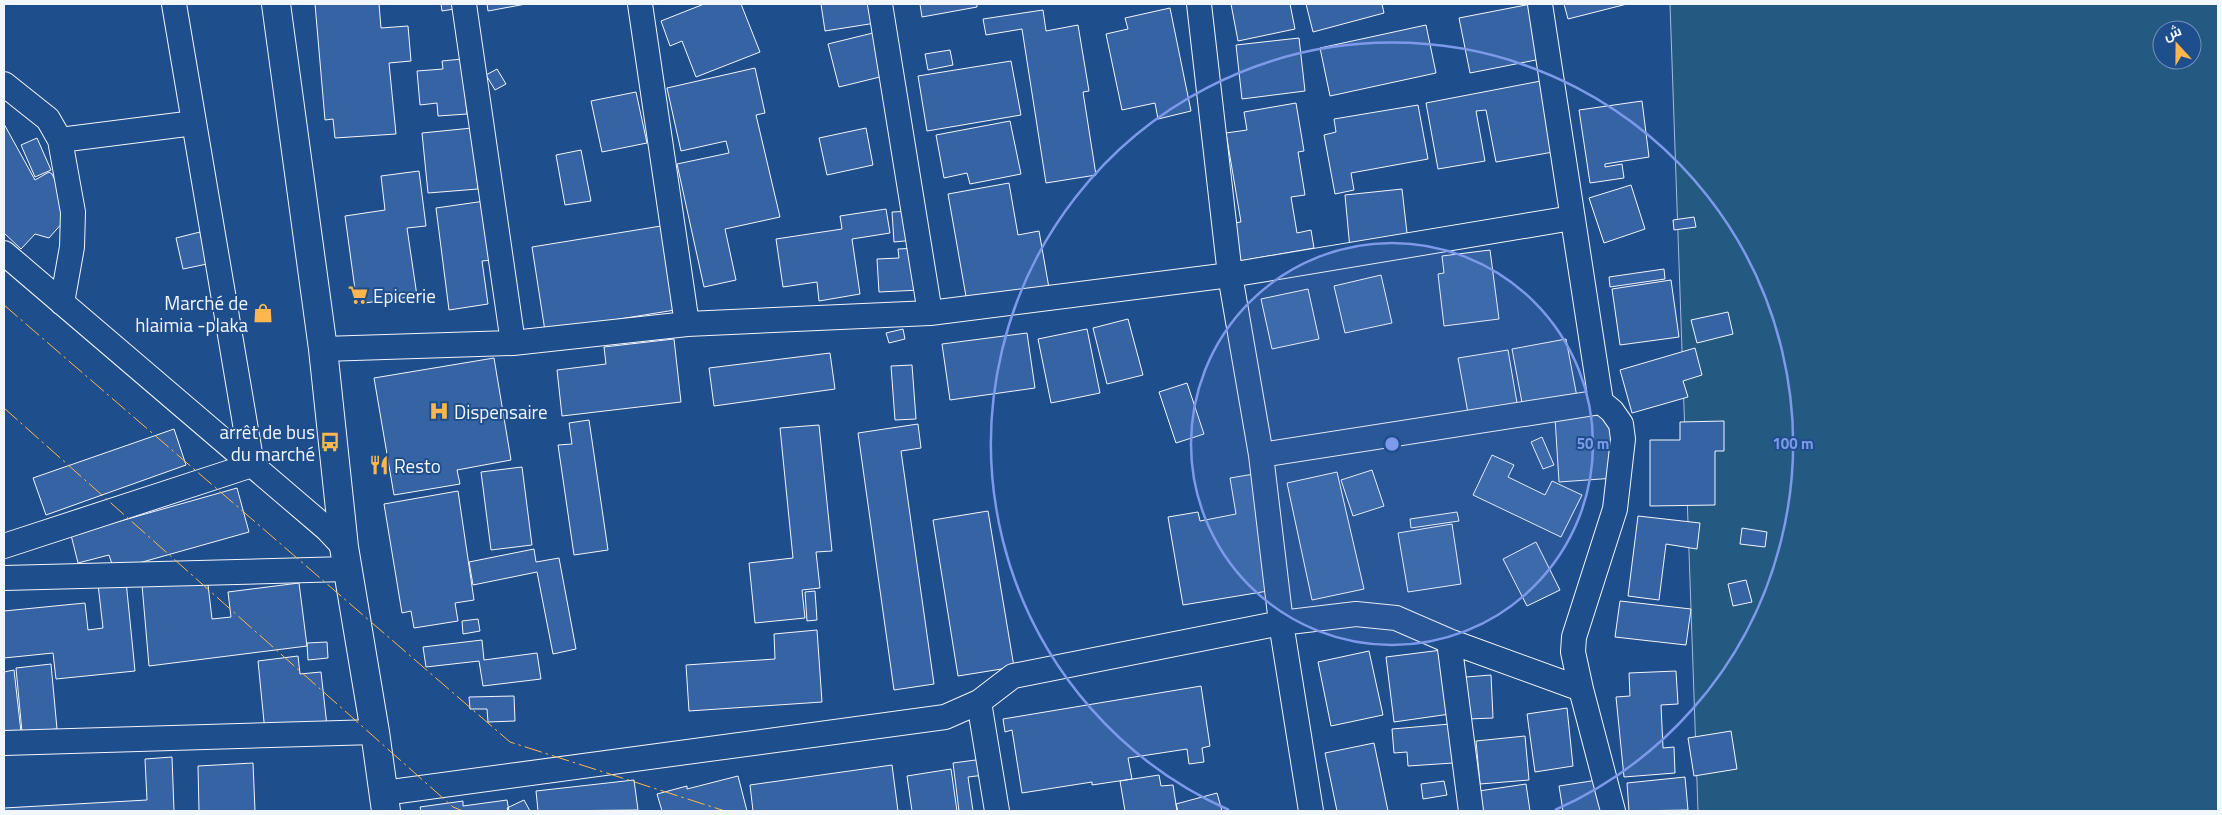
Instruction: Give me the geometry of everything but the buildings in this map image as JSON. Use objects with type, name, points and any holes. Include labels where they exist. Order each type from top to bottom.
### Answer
[{"type":"main road","points":[[276,4],[322,349],[345,558],[385,802]]},
{"type":"street","points":[[174,4],[252,465]]},
{"type":"street","points":[[464,4],[513,343]]},
{"type":"street","points":[[640,4],[687,324]]},
{"type":"street","points":[[880,4],[930,313]]},
{"type":"street","points":[[1199,4],[1230,275],[1261,455],[1281,623],[1311,811]]},
{"type":"street","points":[[1540,4],[1601,402],[1612,411],[1621,424],[1623,439],[1615,509],[1574,637],[1573,652],[1613,811]]},
{"type":"street","points":[[4,84],[48,120],[60,140],[73,212],[72,247],[62,302]]},
{"type":"street","points":[[60,140],[194,123]]},
{"type":"street","points":[[322,349],[513,343],[687,324],[930,313],[1230,275],[1572,218]]},
{"type":"street","points":[[4,253],[327,529],[345,558],[4,578]]},
{"type":"street","points":[[1261,455],[1601,402]]},
{"type":"street","points":[[4,546],[252,465]]},
{"type":"street","points":[[385,802],[944,717],[979,702],[1013,676],[1281,623],[1356,614],[1396,618],[1449,641],[1581,689]]},
{"type":"street","points":[[1449,641],[1471,811]]},
{"type":"street","points":[[979,702],[997,811]]},
{"type":"street","points":[[4,743],[375,732]]},
{"type":"shaded area","points":[[1670,4],[2218,4],[2218,811],[1698,811]]},
{"type":"power","points":[[4,305],[510,742],[725,811]]},
{"type":"power","points":[[4,408],[453,807],[463,811]]},
{"type":"place","name":"Epicerie","points":[[358,295]]},
{"type":"place","name":"Marché de hlaimia -plaka","points":[[263,313]]},
{"type":"place","name":"Dispensaire","points":[[439,411]]},
{"type":"place","name":"arrêt de bus du marché","points":[[330,442]]},
{"type":"place","name":"Resto","points":[[379,465]]}]
